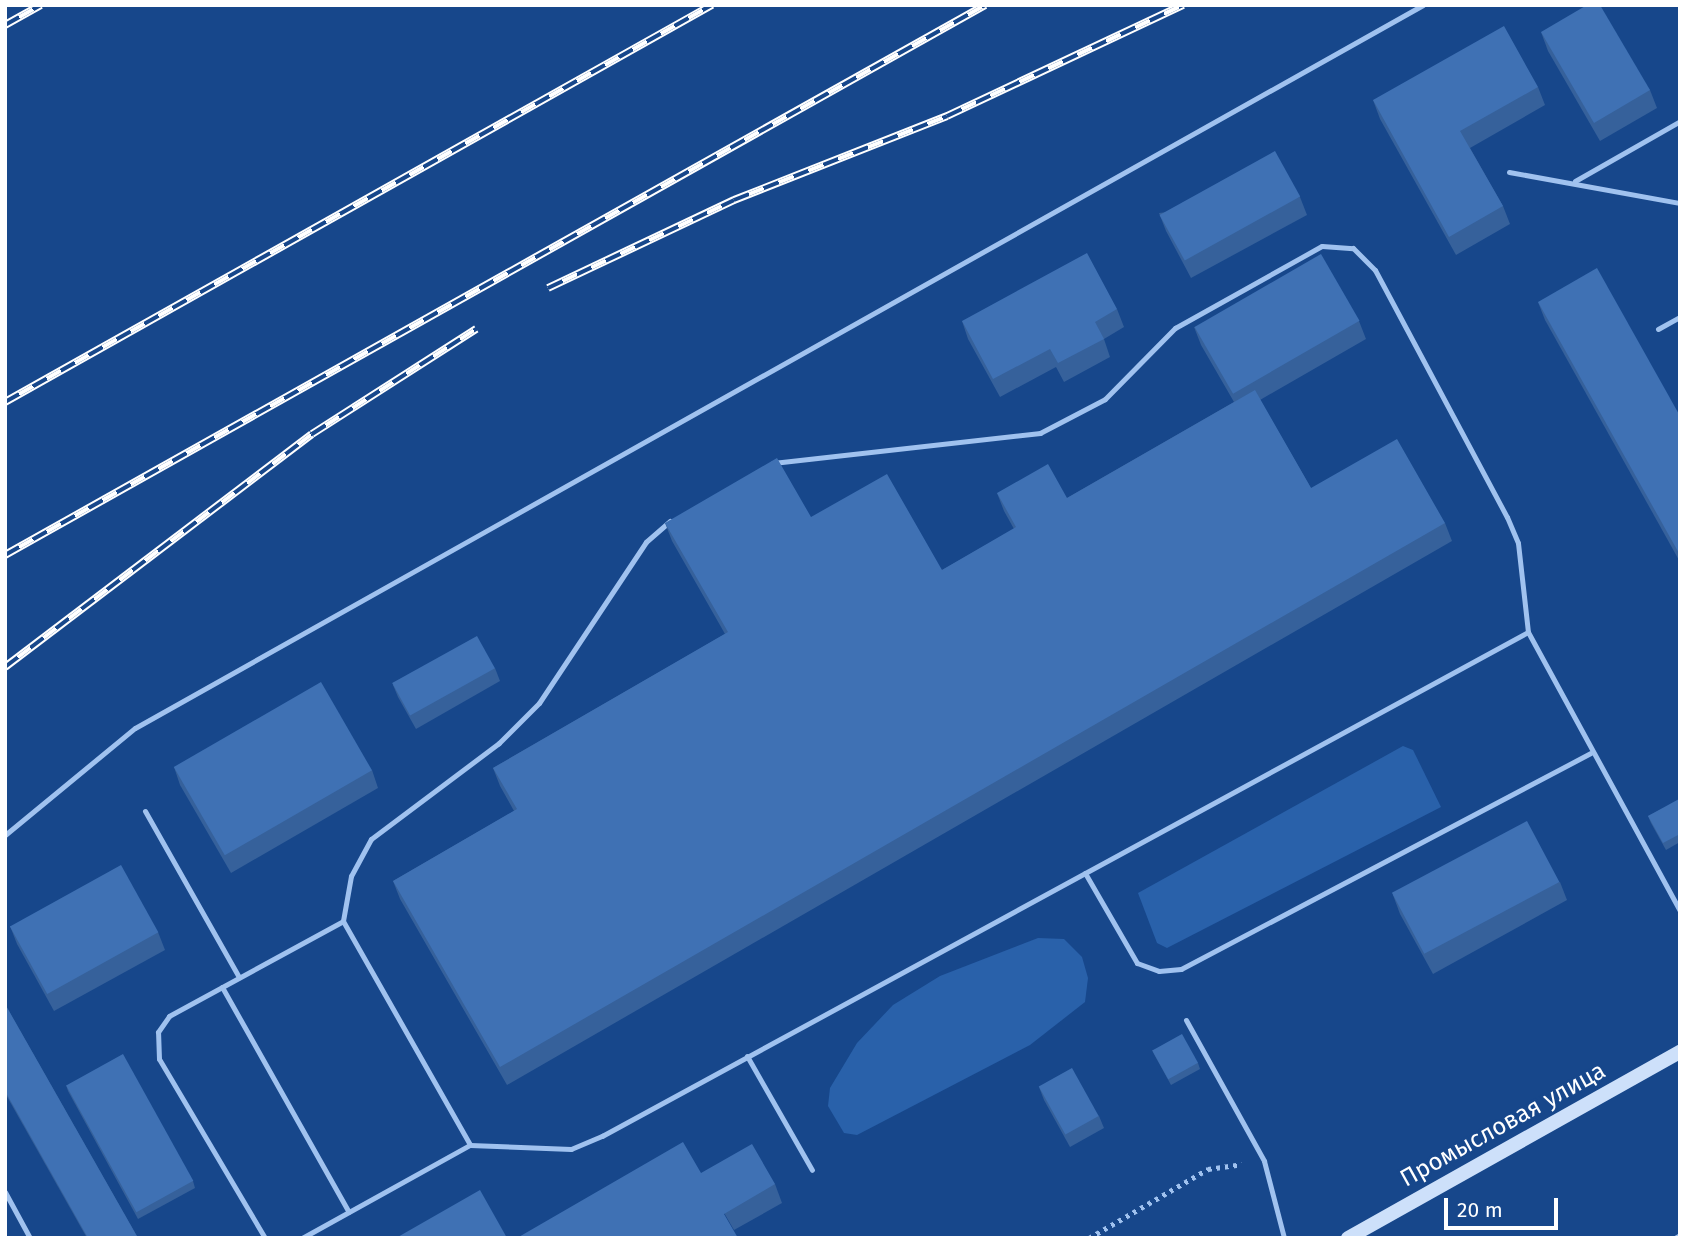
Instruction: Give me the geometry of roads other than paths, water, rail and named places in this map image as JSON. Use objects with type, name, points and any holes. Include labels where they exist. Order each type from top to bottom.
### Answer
[{"type":"main road","name":"Промысловая улица","points":[[1348,1238],[1680,1052]]},
{"type":"lane","points":[[5,835],[145,722],[1423,5]]},
{"type":"lane","points":[[1575,181],[1680,121]]},
{"type":"lane","points":[[1508,172],[1575,181],[1680,203]]},
{"type":"lane","points":[[764,468],[792,457],[1040,433],[1105,399],[1175,328],[1322,246],[1338,244],[1364,256],[1375,270],[1507,517],[1518,543],[1528,632],[1591,753],[1680,911]]},
{"type":"lane","points":[[1658,329],[1680,317]]},
{"type":"lane","points":[[470,1145],[343,921],[358,855],[539,703],[646,542],[684,513]]},
{"type":"lane","points":[[302,1238],[470,1145],[571,1149],[1528,632]]},
{"type":"lane","points":[[1085,873],[1137,962],[1159,971],[1181,969],[1591,753]]},
{"type":"lane","points":[[145,811],[239,977]]},
{"type":"lane","points":[[265,1238],[155,1046],[169,1016],[343,921]]},
{"type":"lane","points":[[222,987],[349,1212]]},
{"type":"lane","points":[[1186,1020],[1264,1161],[1284,1238]]},
{"type":"lane","points":[[747,1056],[812,1170]]},
{"type":"lane","points":[[5,1192],[30,1238]]},
{"type":"lane","points":[[1675,1238],[1680,1235]]},
{"type":"railway","points":[[5,25],[41,5]]},
{"type":"railway","points":[[5,402],[712,5]]},
{"type":"railway","points":[[5,555],[985,5]]},
{"type":"railway","points":[[548,288],[734,200],[947,116],[1183,5]]},
{"type":"railway","points":[[5,667],[312,434],[476,329]]}]
